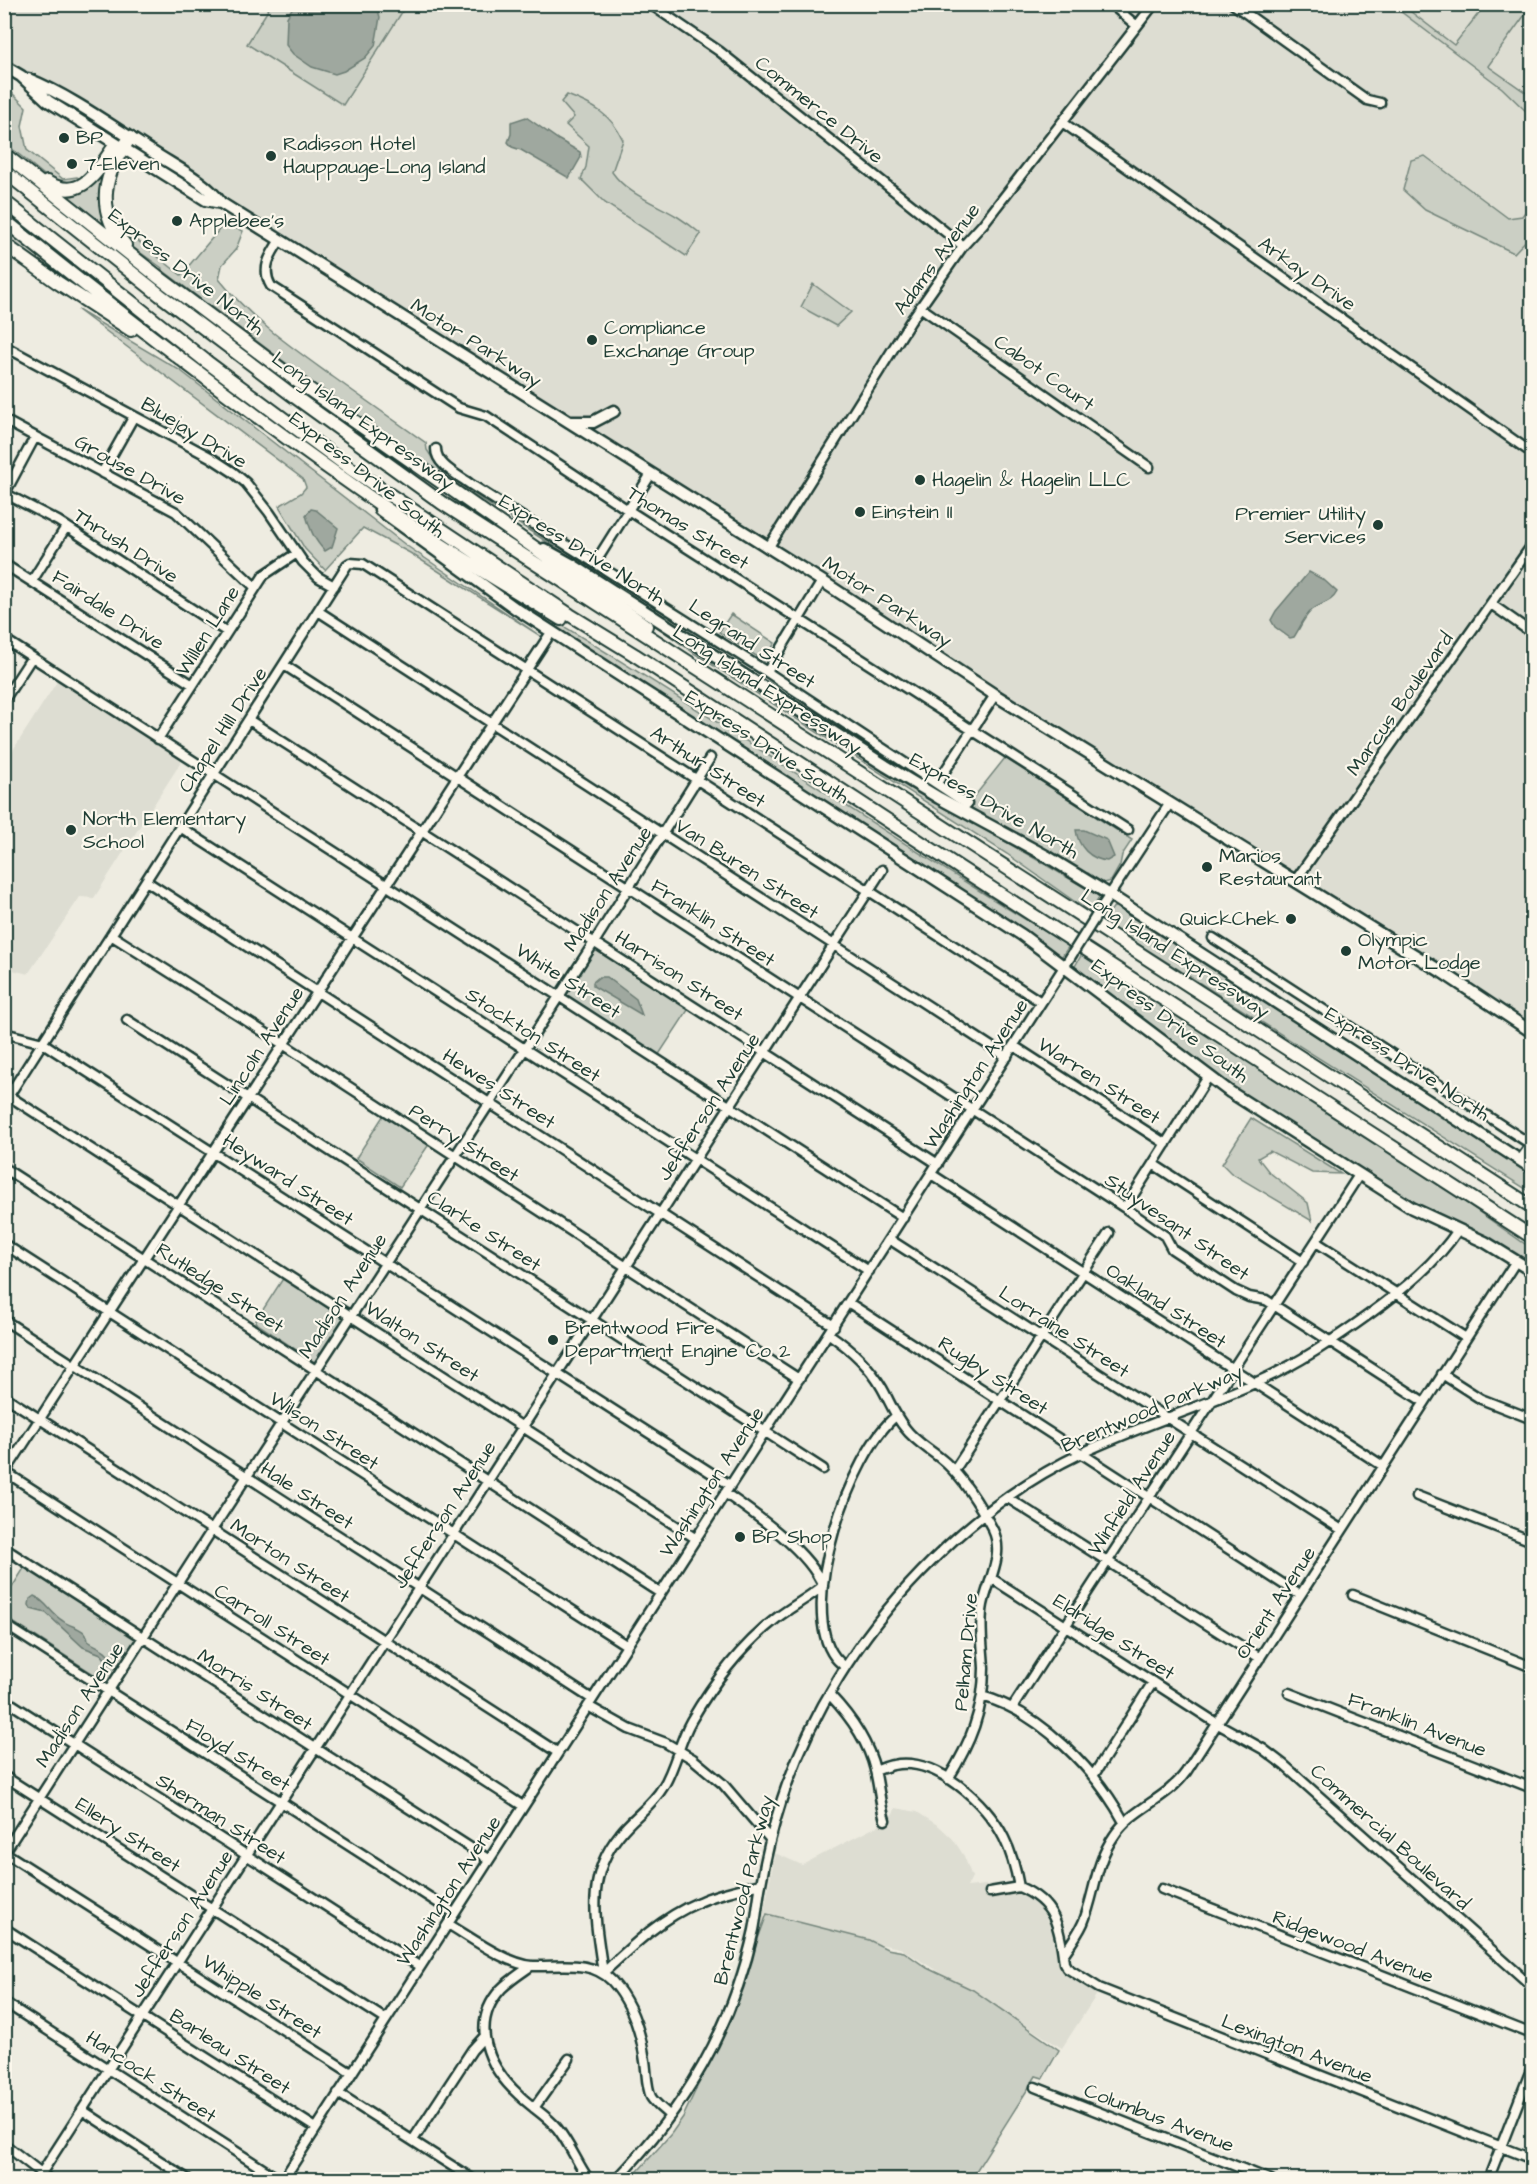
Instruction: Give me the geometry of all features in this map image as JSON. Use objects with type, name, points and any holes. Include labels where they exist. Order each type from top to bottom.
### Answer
[{"type":"highway","points":[[15,163],[53,186],[69,189],[82,185],[92,178],[123,141]]},
{"type":"highway","points":[[123,141],[107,179],[106,204],[109,218],[117,234],[144,266]]},
{"type":"highway","name":"Express Drive North","points":[[4,154],[144,266],[327,403],[517,534]]},
{"type":"highway","name":"Long Island Expressway","points":[[4,171],[160,295],[442,503],[666,646],[874,784],[1533,1207]]},
{"type":"highway","points":[[4,201],[198,355],[351,470],[570,615],[635,654],[960,868],[1533,1237]]},
{"type":"highway","name":"Express Drive South","points":[[4,220],[195,370],[334,472]]},
{"type":"highway","points":[[4,244],[64,287],[195,370]]},
{"type":"highway","points":[[334,472],[424,534],[581,631],[635,654]]},
{"type":"highway","points":[[517,534],[646,625],[666,646]]},
{"type":"highway","points":[[1451,1185],[1533,1241]]},
{"type":"main road","name":"Motor Parkway","points":[[4,66],[52,89],[206,200],[221,203],[822,582],[995,695],[1442,972],[1533,1032]]},
{"type":"main road","points":[[568,422],[593,422],[614,411]]},
{"type":"main road","name":"Express Drive South","points":[[334,472],[407,531],[498,597],[995,917],[1068,961],[1208,1077],[1412,1208],[1485,1242],[1533,1271]]},
{"type":"main road","name":"Express Drive North","points":[[517,534],[571,564],[904,777],[1110,895],[1533,1168]]},
{"type":"street","name":"Commerce Drive","points":[[650,4],[719,51],[963,246]]},
{"type":"street","points":[[1111,4],[1137,26]]},
{"type":"street","name":"Adams Avenue","points":[[768,548],[920,307],[963,246],[1154,4]]},
{"type":"street","points":[[1233,4],[1367,100],[1380,103]]},
{"type":"street","name":"Arkay Drive","points":[[1062,122],[1533,453]]},
{"type":"street","name":"Thomas Street","points":[[280,240],[267,264],[265,273],[271,286],[459,408],[486,416],[628,510],[1128,830]]},
{"type":"street","name":"Cabot Court","points":[[920,307],[1149,467]]},
{"type":"street","name":"Bluejay Drive","points":[[4,346],[210,457],[233,472],[258,496],[310,570],[334,586]]},
{"type":"street","points":[[102,473],[134,416]]},
{"type":"street","name":"Grouse Drive","points":[[4,420],[176,512],[255,587]]},
{"type":"street","points":[[5,493],[35,437]]},
{"type":"street","name":"Legrand Street","points":[[436,449],[436,455],[440,461],[470,484],[767,672],[967,804]]},
{"type":"street","points":[[595,563],[651,474]]},
{"type":"street","name":"Thrush Drive","points":[[5,493],[66,527],[228,632]]},
{"type":"street","points":[[32,581],[66,527]]},
{"type":"street","name":"Marcus Boulevard","points":[[1295,881],[1533,545]]},
{"type":"street","name":"Willen Lane","points":[[158,739],[255,587],[264,575],[297,553]]},
{"type":"street","name":"Chapel Hill Drive","points":[[7,1099],[347,565],[356,562]]},
{"type":"street","name":"Arthur Street","points":[[356,562],[363,564],[1041,1002]]},
{"type":"street","name":"Fairdale Drive","points":[[4,564],[193,685]]},
{"type":"street","points":[[767,672],[822,582]]},
{"type":"street","points":[[1491,604],[1533,633]]},
{"type":"street","name":"Van Buren Street","points":[[318,611],[1007,1057]]},
{"type":"street","name":"Lincoln Avenue","points":[[5,1472],[548,637]]},
{"type":"street","name":"White Street","points":[[4,639],[903,1218]]},
{"type":"street","points":[[4,700],[32,657]]},
{"type":"street","name":"Franklin Street","points":[[284,665],[973,1110]]},
{"type":"street","points":[[937,783],[995,695]]},
{"type":"street","name":"Harrison Street","points":[[249,720],[938,1164]]},
{"type":"street","name":"Madison Avenue","points":[[5,1852],[315,1370],[595,941],[710,758]]},
{"type":"street","name":"Washington Avenue","points":[[282,2180],[1170,803]]},
{"type":"street","name":"Stockton Street","points":[[180,827],[868,1271]]},
{"type":"street","name":"Jefferson Avenue","points":[[39,2176],[882,870]]},
{"type":"street","name":"Hewes Street","points":[[146,881],[834,1326]]},
{"type":"street","name":"Perry Street","points":[[111,935],[799,1379]]},
{"type":"street","points":[[1212,938],[1532,1144],[1520,1160]]},
{"type":"street","name":"Clarke Street","points":[[127,1020],[823,1469]]},
{"type":"street","name":"Heyward Street","points":[[4,1033],[43,1043],[730,1485]]},
{"type":"street","name":"Warren Street","points":[[1014,1046],[1166,1144]]},
{"type":"street","points":[[1125,1208],[1208,1077]]},
{"type":"street","name":"Walton Street","points":[[7,1099],[179,1205],[696,1538]]},
{"type":"street","name":"Stuyvesant Street","points":[[973,1110],[1125,1208],[1165,1236],[1172,1249],[1236,1291],[1275,1305],[1425,1402]]},
{"type":"street","points":[[1153,1164],[1303,1262]]},
{"type":"street","name":"Rutledge Street","points":[[4,1168],[660,1593]]},
{"type":"street","name":"Oakland Street","points":[[931,1174],[1383,1466]]},
{"type":"street","name":"Winfield Avenue","points":[[1012,1708],[1359,1175]]},
{"type":"street","name":"Brentwood Parkway","points":[[616,2180],[670,2116],[710,2054],[735,1996],[755,1927],[770,1839],[803,1746],[845,1667],[909,1585],[946,1548],[984,1516],[1008,1498],[1082,1453],[1255,1383],[1299,1361],[1330,1342],[1397,1294],[1441,1253],[1458,1230]]},
{"type":"street","points":[[954,1471],[1109,1233]]},
{"type":"street","name":"Lorraine Street","points":[[889,1239],[1342,1530]]},
{"type":"street","points":[[1316,1242],[1466,1338]]},
{"type":"street","name":"Wilson Street","points":[[4,1244],[626,1645]]},
{"type":"street","name":"Orient Avenue","points":[[1063,1955],[1083,1924],[1104,1853],[1124,1822],[1167,1794],[1179,1782],[1516,1261]]},
{"type":"street","name":"Rugby Street","points":[[849,1303],[1300,1595]]},
{"type":"street","name":"Hale Street","points":[[4,1320],[418,1587],[629,1729],[678,1749],[723,1784],[770,1839]]},
{"type":"street","name":"Pelham Drive","points":[[829,1334],[849,1348],[869,1369],[884,1391],[896,1416],[913,1438],[954,1471],[984,1516],[996,1540],[996,1561],[982,1618],[984,1671],[982,1696],[969,1742],[948,1779]]},
{"type":"street","points":[[1442,1374],[1481,1399],[1533,1419]]},
{"type":"street","name":"Morton Street","points":[[4,1396],[557,1752]]},
{"type":"street","points":[[845,1667],[829,1647],[822,1612],[825,1567],[832,1536],[853,1480],[881,1431],[896,1416]]},
{"type":"street","name":"Carroll Street","points":[[5,1472],[523,1806]]},
{"type":"street","points":[[724,1493],[756,1516],[798,1552],[818,1574],[823,1586]]},
{"type":"street","points":[[1417,1496],[1533,1541]]},
{"type":"street","points":[[1008,1498],[1260,1658]]},
{"type":"street","name":"Morris Street","points":[[4,1548],[488,1859]]},
{"type":"street","name":"Eldridge Street","points":[[991,1578],[1218,1724]]},
{"type":"street","points":[[670,2116],[652,2099],[647,2085],[641,2039],[632,2013],[620,1992],[603,1972],[594,1901],[600,1870],[606,1855],[620,1834],[654,1801],[662,1790],[675,1764],[678,1749],[690,1723],[710,1689],[740,1652],[778,1617],[823,1586]]},
{"type":"street","points":[[1353,1595],[1533,1667]]},
{"type":"street","name":"Floyd Street","points":[[4,1624],[454,1913]]},
{"type":"street","points":[[1093,1776],[1153,1682]]},
{"type":"street","name":"Franklin Avenue","points":[[1289,1693],[1533,1788]]},
{"type":"street","points":[[830,1695],[860,1734],[875,1771],[885,1821]]},
{"type":"street","points":[[982,1696],[1012,1708],[1057,1740],[1093,1776],[1124,1822]]},
{"type":"street","name":"Sherman Street","points":[[4,1699],[419,1966]]},
{"type":"street","name":"Commercial Boulevard","points":[[1218,1724],[1263,1749],[1284,1765],[1533,1986]]},
{"type":"street","points":[[875,1771],[893,1765],[906,1764],[948,1779],[973,1796],[990,1815],[1004,1837],[1014,1863],[1019,1887]]},
{"type":"street","name":"Ellery Street","points":[[4,1776],[385,2019]]},
{"type":"street","name":"Whipple Street","points":[[5,1852],[351,2073]]},
{"type":"street","points":[[603,1972],[640,1938],[679,1911],[720,1894],[761,1884]]},
{"type":"street","points":[[990,1892],[1019,1887],[1036,1896],[1051,1911],[1056,1922],[1063,1955]]},
{"type":"street","name":"Ridgewood Avenue","points":[[1162,1889],[1533,2034]]},
{"type":"street","points":[[448,1924],[489,1949],[531,1966],[579,1966],[603,1972]]},
{"type":"street","name":"Barleau Street","points":[[4,1928],[316,2128]]},
{"type":"street","name":"Lexington Avenue","points":[[1063,1955],[1067,1968],[1099,1988],[1533,2159]]},
{"type":"street","points":[[531,1966],[509,1982],[494,2000],[485,2022],[484,2037],[495,2066],[506,2082],[547,2118],[561,2134],[589,2180]]},
{"type":"street","name":"Hancock Street","points":[[4,2002],[282,2180]]},
{"type":"street","points":[[413,2140],[472,2050],[484,2037]]},
{"type":"street","points":[[534,2108],[569,2059]]},
{"type":"street","points":[[1488,2180],[1533,2067]]},
{"type":"street","name":"Columbus Avenue","points":[[1035,2087],[1271,2180]]},
{"type":"street","points":[[338,2093],[474,2180]]},
{"type":"street","points":[[82,2110],[189,2180]]},
{"type":"street","points":[[4,2144],[39,2176],[50,2180]]},
{"type":"shaded area","points":[[373,4],[380,17],[375,46],[365,58],[344,71],[335,74],[312,67],[293,54],[286,45],[287,17],[294,5]]},
{"type":"shaded area","points":[[398,4],[404,9],[343,105],[247,44],[271,5]]},
{"type":"shaded area","points":[[4,5],[1532,5],[1532,1033],[5,69]]},
{"type":"shaded area","points":[[1392,5],[1402,5],[1454,45],[1485,5],[1532,5],[1488,66],[1532,97],[1532,117],[1502,88]]},
{"type":"shaded area","points":[[4,85],[26,107],[22,126],[27,150],[63,179],[77,177],[84,181],[67,185],[49,179],[5,143],[5,124],[8,124],[11,116],[5,108]]},
{"type":"shaded area","points":[[567,95],[600,112],[613,123],[618,131],[623,140],[612,172],[618,180],[634,193],[678,217],[701,234],[686,256],[605,203],[581,179],[586,167],[589,146],[566,125],[574,117],[561,102]]},
{"type":"shaded area","points":[[526,117],[580,152],[581,157],[569,178],[512,147],[508,142],[511,122]]},
{"type":"shaded area","points":[[1425,156],[1508,218],[1522,216],[1532,203],[1532,234],[1514,253],[1425,210],[1403,190],[1411,160]]},
{"type":"shaded area","points":[[105,171],[108,227],[106,228],[61,193]]},
{"type":"shaded area","points":[[116,172],[111,198],[113,210],[118,214],[128,233],[181,275],[224,224],[243,231],[236,249],[222,265],[219,279],[272,332],[426,443],[427,450],[438,467],[518,523],[916,778],[806,710],[437,471],[307,379],[161,269],[131,246],[122,236],[108,200]]},
{"type":"shaded area","points":[[4,229],[106,310],[5,239]]},
{"type":"shaded area","points":[[813,284],[851,312],[836,326],[801,307]]},
{"type":"shaded area","points":[[78,310],[181,371],[407,546],[542,637],[410,553],[363,528],[325,570],[305,549],[279,506],[301,493],[306,487],[303,479]]},
{"type":"shaded area","points":[[311,509],[316,510],[338,528],[332,547],[325,551],[309,525],[306,515]]},
{"type":"shaded area","points":[[1309,572],[1324,580],[1337,592],[1331,599],[1310,612],[1294,637],[1290,638],[1275,627],[1271,620]]},
{"type":"shaded area","points":[[474,574],[625,664],[1069,946],[1060,959],[522,609]]},
{"type":"shaded area","points":[[635,611],[878,768],[1096,894],[1099,897],[1091,913],[1007,854],[695,654]]},
{"type":"shaded area","points":[[731,614],[775,643],[764,661],[719,632]]},
{"type":"shaded area","name":"North Elementary School","points":[[58,680],[183,759],[94,898],[80,897],[28,974],[5,968],[4,764]]},
{"type":"shaded area","points":[[1005,758],[1132,840],[1122,855],[1120,865],[1111,881],[1099,884],[1088,873],[1086,875],[966,807]]},
{"type":"shaded area","points":[[1076,830],[1084,830],[1107,840],[1114,857],[1107,861],[1090,855],[1079,842]]},
{"type":"shaded area","points":[[1114,906],[1532,1174],[1532,1193],[1124,935],[1104,921]]},
{"type":"shaded area","points":[[595,945],[690,1007],[658,1056],[564,994]]},
{"type":"shaded area","points":[[1082,954],[1426,1175],[1532,1249],[1532,1269],[1434,1217],[1218,1080],[1074,968]]},
{"type":"shaded area","points":[[599,977],[607,977],[636,999],[642,1015],[593,986],[593,982]]},
{"type":"shaded area","points":[[385,1113],[430,1143],[400,1187],[356,1158]]},
{"type":"shaded area","points":[[1251,1118],[1341,1174],[1312,1173],[1270,1151],[1258,1158],[1269,1172],[1308,1203],[1312,1221],[1231,1173],[1222,1164]]},
{"type":"shaded area","points":[[284,1277],[346,1317],[316,1363],[255,1322]]},
{"type":"shaded area","points":[[26,1565],[138,1637],[109,1684],[5,1617],[4,1600]]},
{"type":"shaded area","points":[[34,1596],[59,1618],[82,1630],[88,1641],[107,1653],[112,1660],[111,1663],[109,1664],[101,1654],[83,1647],[46,1613],[31,1609],[30,1599]]},
{"type":"shaded area","points":[[896,1808],[917,1812],[939,1826],[953,1839],[964,1856],[972,1877],[967,1887],[1014,1882],[1018,1892],[1023,1892],[1040,1908],[1051,1927],[1063,1970],[1097,1994],[1062,2048],[900,1948],[762,1922],[775,1853],[802,1865],[889,1820]]},
{"type":"shaded area","points":[[767,1914],[869,1940],[887,1949],[904,1952],[927,1968],[973,1990],[1059,2050],[1043,2078],[1036,2076],[971,2179],[630,2180],[683,2117],[728,2021]]},
{"type":"place","name":"BP","points":[[64,138]]},
{"type":"place","name":"Radisson Hotel Hauppauge-Long Island","points":[[271,156]]},
{"type":"place","name":"7-Eleven","points":[[72,164]]},
{"type":"place","name":"Applebee's","points":[[177,221]]},
{"type":"place","name":"Compliance Exchange Group","points":[[592,340]]},
{"type":"place","name":"Hagelin & Hagelin LLC","points":[[920,480]]},
{"type":"place","name":"Einstein II","points":[[860,512]]},
{"type":"place","name":"Premier Utility Services","points":[[1378,525]]},
{"type":"place","name":"North Elementary School","points":[[71,830]]},
{"type":"place","name":"Marios Restaurant","points":[[1207,867]]},
{"type":"place","name":"QuickChek","points":[[1291,919]]},
{"type":"place","name":"Olympic Motor Lodge","points":[[1346,951]]},
{"type":"place","name":"Brentwood Fire Department Engine Co 2","points":[[553,1340]]},
{"type":"place","name":"BP Shop","points":[[740,1537]]}]
